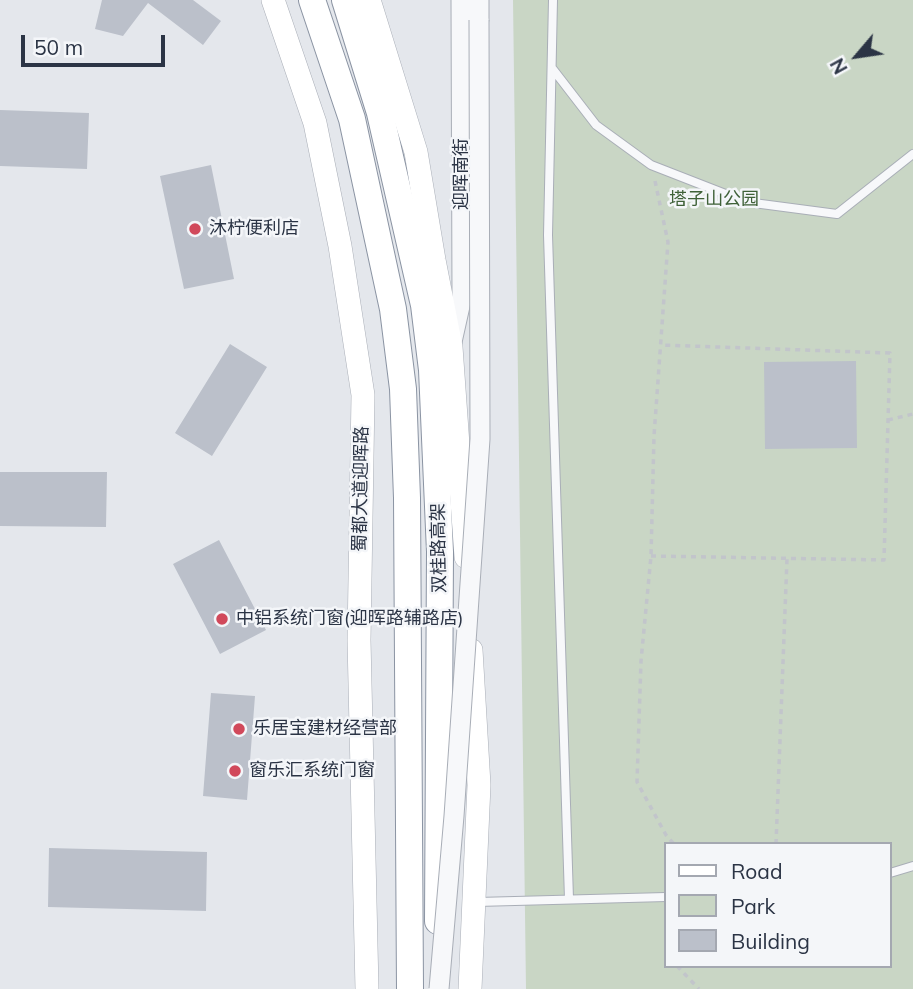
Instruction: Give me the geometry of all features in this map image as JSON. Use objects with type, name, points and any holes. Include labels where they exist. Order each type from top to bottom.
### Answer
[{"type":"highway","name":"双桂路高架","points":[[312,0],[352,119],[393,309],[403,389],[408,539],[410,989]]},
{"type":"highway","name":"双桂路高架","points":[[345,0],[380,113],[424,305],[435,409],[440,552],[438,989]]},
{"type":"main road","name":"蜀都大道迎晖路","points":[[273,0],[315,123],[340,246],[363,395],[359,640],[367,989]]},
{"type":"main road","points":[[369,0],[416,152],[451,347],[479,785],[470,989]]},
{"type":"street","name":"迎晖南街","points":[[451,347],[461,297],[461,0]]},
{"type":"street","points":[[438,989],[454,816],[480,439],[480,10]]},
{"type":"lane","points":[[553,0],[548,236],[569,899]]},
{"type":"lane","points":[[552,68],[596,125],[651,165],[746,202],[836,214],[913,154]]},
{"type":"lane","points":[[892,872],[913,866]]},
{"type":"lane","points":[[474,902],[664,897]]},
{"type":"path","points":[[651,165],[667,242],[636,782],[672,842]]},
{"type":"path","points":[[651,556],[884,560],[890,353],[660,345]]},
{"type":"path","points":[[888,420],[913,414]]},
{"type":"path","points":[[776,842],[787,558]]},
{"type":"path","points":[[679,968],[699,989]]},
{"type":"green space","name":"塔子山公园","points":[[513,0],[913,0],[913,989],[526,989]]},
{"type":"building","points":[[102,0],[193,0],[221,21],[203,45],[148,3],[123,36],[95,29]]},
{"type":"building","points":[[0,110],[89,113],[87,169],[0,166]]},
{"type":"building","points":[[211,165],[234,279],[184,289],[160,176]]},
{"type":"building","points":[[230,344],[267,367],[212,456],[175,433]]},
{"type":"building","points":[[856,361],[857,448],[765,449],[764,362]]},
{"type":"building","points":[[0,472],[107,472],[106,527],[0,526]]},
{"type":"building","points":[[219,540],[266,630],[220,654],[173,564]]},
{"type":"building","points":[[211,693],[255,696],[247,800],[203,796]]},
{"type":"building","points":[[49,848],[207,852],[206,911],[48,907]]},
{"type":"place","name":"沐柠便利店","points":[[195,229]]},
{"type":"place","name":"中铝系统门窗(迎晖路辅路店)","points":[[222,619]]},
{"type":"place","name":"乐居宝建材经营部","points":[[239,729]]},
{"type":"place","name":"窗乐汇系统门窗","points":[[235,771]]}]
